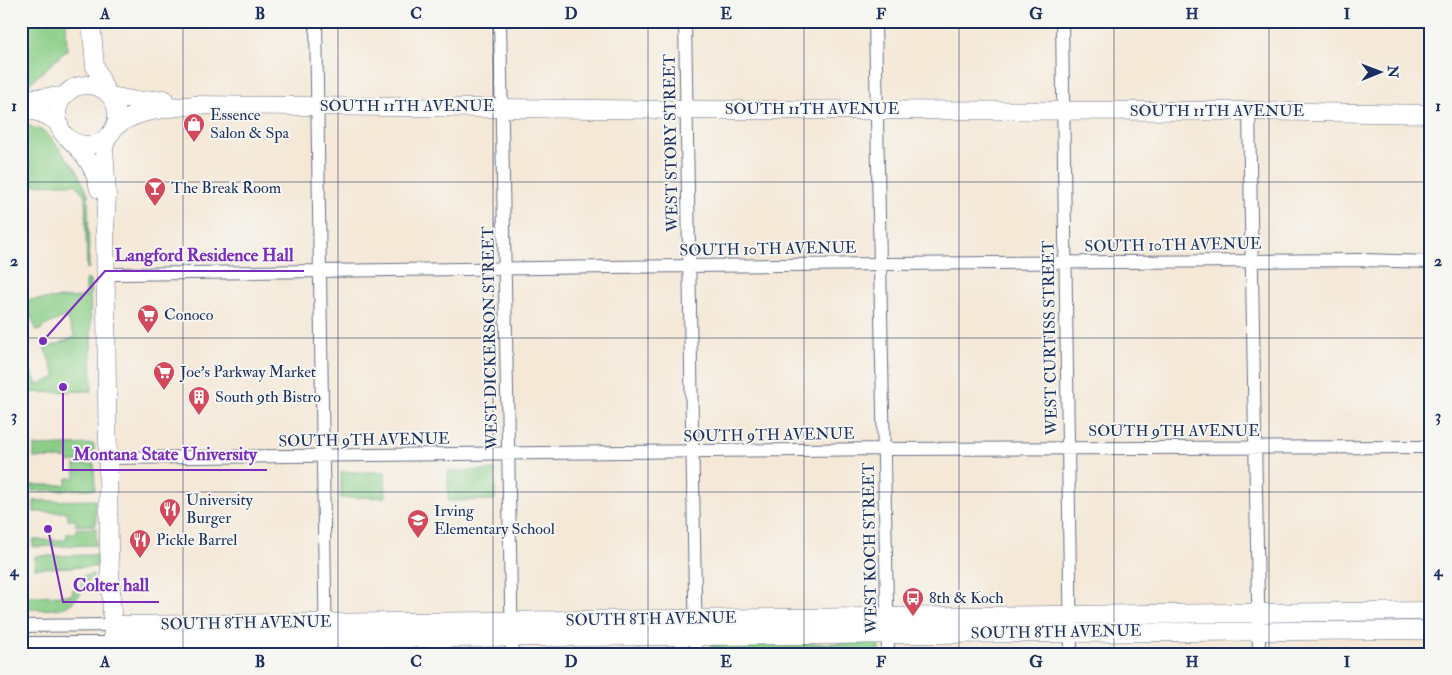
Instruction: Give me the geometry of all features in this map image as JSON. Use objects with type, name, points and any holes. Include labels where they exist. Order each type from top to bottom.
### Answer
[{"type":"street","points":[[58,124],[57,113],[67,93],[79,81],[81,74],[86,21]]},
{"type":"street","points":[[91,21],[95,66],[116,108],[111,132],[104,147],[107,196],[105,274],[108,458],[114,648]]},
{"type":"street","points":[[316,21],[326,638]]},
{"type":"street","name":"WEST DICKERSON STREET","points":[[500,21],[511,637]]},
{"type":"street","name":"WEST STORY STREET","points":[[685,21],[696,654]]},
{"type":"street","name":"WEST KOCH STREET","points":[[875,21],[888,654]]},
{"type":"street","name":"WEST CURTISS STREET","points":[[1062,21],[1071,654]]},
{"type":"street","points":[[21,99],[67,93],[89,85],[108,94]]},
{"type":"street","name":"SOUTH 11TH AVENUE","points":[[108,94],[137,101],[175,99],[194,105]]},
{"type":"street","name":"SOUTH 11TH AVENUE","points":[[111,132],[128,118],[147,112],[194,105],[502,106],[687,110],[1249,111],[1431,114]]},
{"type":"street","points":[[21,109],[40,112],[58,124],[70,140],[82,151],[97,176],[105,229]]},
{"type":"street","points":[[1249,111],[1259,654]]},
{"type":"street","points":[[70,140],[90,145],[111,132]]},
{"type":"street","name":"SOUTH 10TH AVENUE","points":[[105,274],[320,273],[504,268],[1065,262],[1431,262]]},
{"type":"street","name":"SOUTH 9TH AVENUE","points":[[108,458],[1068,448],[1431,447]]},
{"type":"street","name":"SOUTH 8TH AVENUE","points":[[696,627],[888,636],[1070,624],[1258,621],[1431,611]]},
{"type":"street","name":"SOUTH 8TH AVENUE","points":[[21,643],[114,648],[326,638],[511,637],[887,617],[1070,624]]},
{"type":"street","name":"SOUTH 8TH AVENUE","points":[[1258,621],[1431,630]]},
{"type":"street","name":"SOUTH 8TH AVENUE","points":[[21,626],[112,625],[326,638]]},
{"type":"green space","points":[[21,21],[66,21],[67,50],[30,83],[21,84]]},
{"type":"green space","points":[[21,123],[46,132],[76,169],[88,194],[89,268],[87,269],[85,195],[75,184],[21,185]]},
{"type":"green space","points":[[86,279],[90,281],[92,391],[21,393],[21,368],[29,365],[37,385],[56,377],[44,347],[49,345],[50,347],[75,337],[66,316],[37,331],[24,300],[86,297]]},
{"type":"green space","points":[[94,444],[94,461],[68,462],[66,458],[34,458],[34,446]]},
{"type":"green space","points":[[94,464],[95,489],[32,491],[32,485],[66,485],[67,478],[75,478],[75,465]]},
{"type":"green space","points":[[495,470],[495,500],[448,501],[448,471]]},
{"type":"green space","points":[[341,472],[385,472],[386,497],[341,498]]},
{"type":"green space","points":[[95,500],[96,525],[76,526],[76,520],[68,520],[68,512],[34,512],[34,501]]},
{"type":"green space","points":[[96,528],[96,545],[33,547],[33,540],[66,540],[67,533],[75,533],[76,529]]},
{"type":"green space","points":[[97,555],[97,567],[35,568],[35,556]]},
{"type":"green space","points":[[94,574],[78,597],[65,607],[57,609],[21,609],[21,596],[72,595],[73,589],[81,588],[83,576]]},
{"type":"green space","points":[[879,643],[879,654],[711,654],[711,644]]},
{"type":"place","name":"Essence Salon & Spa","points":[[194,143]]},
{"type":"place","name":"The Break Room","points":[[155,207]]},
{"type":"place","name":"Conoco","points":[[148,334]]},
{"type":"place","name":"Langford Residence Hall","points":[[43,341]]},
{"type":"place","name":"Montana State University","points":[[63,387]]},
{"type":"place","name":"Joe's Parkway Market","points":[[164,391]]},
{"type":"place","name":"South 9th Bistro","points":[[199,416]]},
{"type":"place","name":"University Burger","points":[[170,528]]},
{"type":"place","name":"Colter hall","points":[[48,529]]},
{"type":"place","name":"Irving Elementary School","points":[[418,539]]},
{"type":"place","name":"Pickle Barrel","points":[[140,559]]},
{"type":"place","name":"8th & Koch","points":[[913,617]]}]
